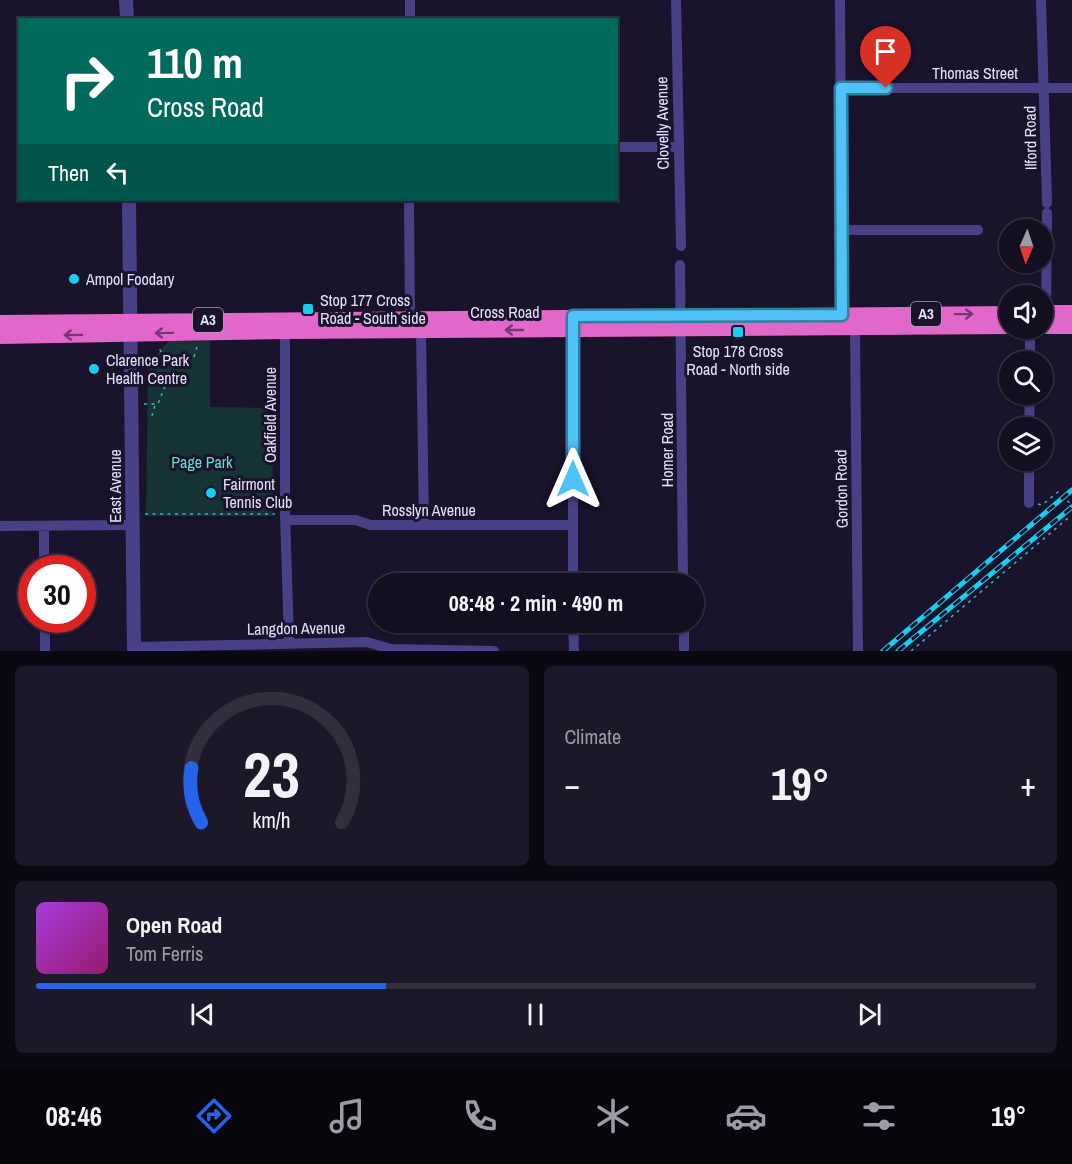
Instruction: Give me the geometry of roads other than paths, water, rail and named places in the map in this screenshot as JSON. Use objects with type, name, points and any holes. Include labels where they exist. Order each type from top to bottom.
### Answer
[{"type":"highway","points":[[1053,316],[1072,313]]},
{"type":"highway","name":"Cross Road","points":[[421,331],[573,323],[681,322],[842,315],[999,314]]},
{"type":"highway","points":[[842,315],[855,327]]},
{"type":"highway","name":"Cross Road","points":[[0,323],[131,327],[405,324],[433,318],[573,323]]},
{"type":"highway","points":[[405,324],[421,331],[433,318]]},
{"type":"highway","points":[[1053,320],[1072,326]]},
{"type":"highway","name":"Cross Road","points":[[681,322],[855,327],[999,327]]},
{"type":"highway","name":"Cross Road","points":[[0,336],[131,327]]},
{"type":"street","points":[[126,0],[127,18]]},
{"type":"street","points":[[410,0],[410,18]]},
{"type":"street","name":"Clovelly Avenue","points":[[676,0],[677,147],[681,246]]},
{"type":"street","points":[[840,0],[842,315]]},
{"type":"street","name":"Ilford Road","points":[[1041,0],[1047,208],[1044,285]]},
{"type":"street","name":"Thomas Street","points":[[841,88],[1072,88]]},
{"type":"street","points":[[618,147],[677,147]]},
{"type":"street","name":"East Avenue","points":[[129,201],[134,649]]},
{"type":"street","points":[[405,324],[409,201]]},
{"type":"street","points":[[842,230],[978,230]]},
{"type":"street","points":[[680,265],[681,322]]},
{"type":"street","name":"Homer Road","points":[[681,322],[683,573]]},
{"type":"street","points":[[573,323],[573,573]]},
{"type":"street","name":"Oakfield Avenue","points":[[285,325],[285,517],[289,642]]},
{"type":"street","name":"Gordon Road","points":[[855,327],[858,651]]},
{"type":"street","points":[[421,331],[424,525]]},
{"type":"street","points":[[1029,471],[1029,503]]},
{"type":"street","name":"Rosslyn Avenue","points":[[285,517],[356,520],[370,525],[573,525]]},
{"type":"street","points":[[0,526],[44,526],[132,519]]},
{"type":"street","points":[[44,526],[44,555]]},
{"type":"street","points":[[45,633],[45,651]]},
{"type":"street","points":[[573,633],[574,651]]},
{"type":"street","points":[[684,633],[684,651]]},
{"type":"street","name":"Langdon Avenue","points":[[134,649],[289,642],[367,642],[391,649],[494,651]]},
{"type":"railway","points":[[883,651],[1072,490]]},
{"type":"railway","points":[[898,651],[1072,507]]},
{"type":"place","name":"Ampol Foodary","points":[[74,279]]},
{"type":"place","name":"Stop 177 Cross Road - South side","points":[[308,309]]},
{"type":"place","name":"Stop 178 Cross Road - North side","points":[[738,332]]},
{"type":"place","name":"Clarence Park Health Centre","points":[[94,369]]},
{"type":"place","name":"Fairmont Tennis Club","points":[[211,493]]},
{"type":"park label","name":"Page Park","points":[[202,462]]}]
